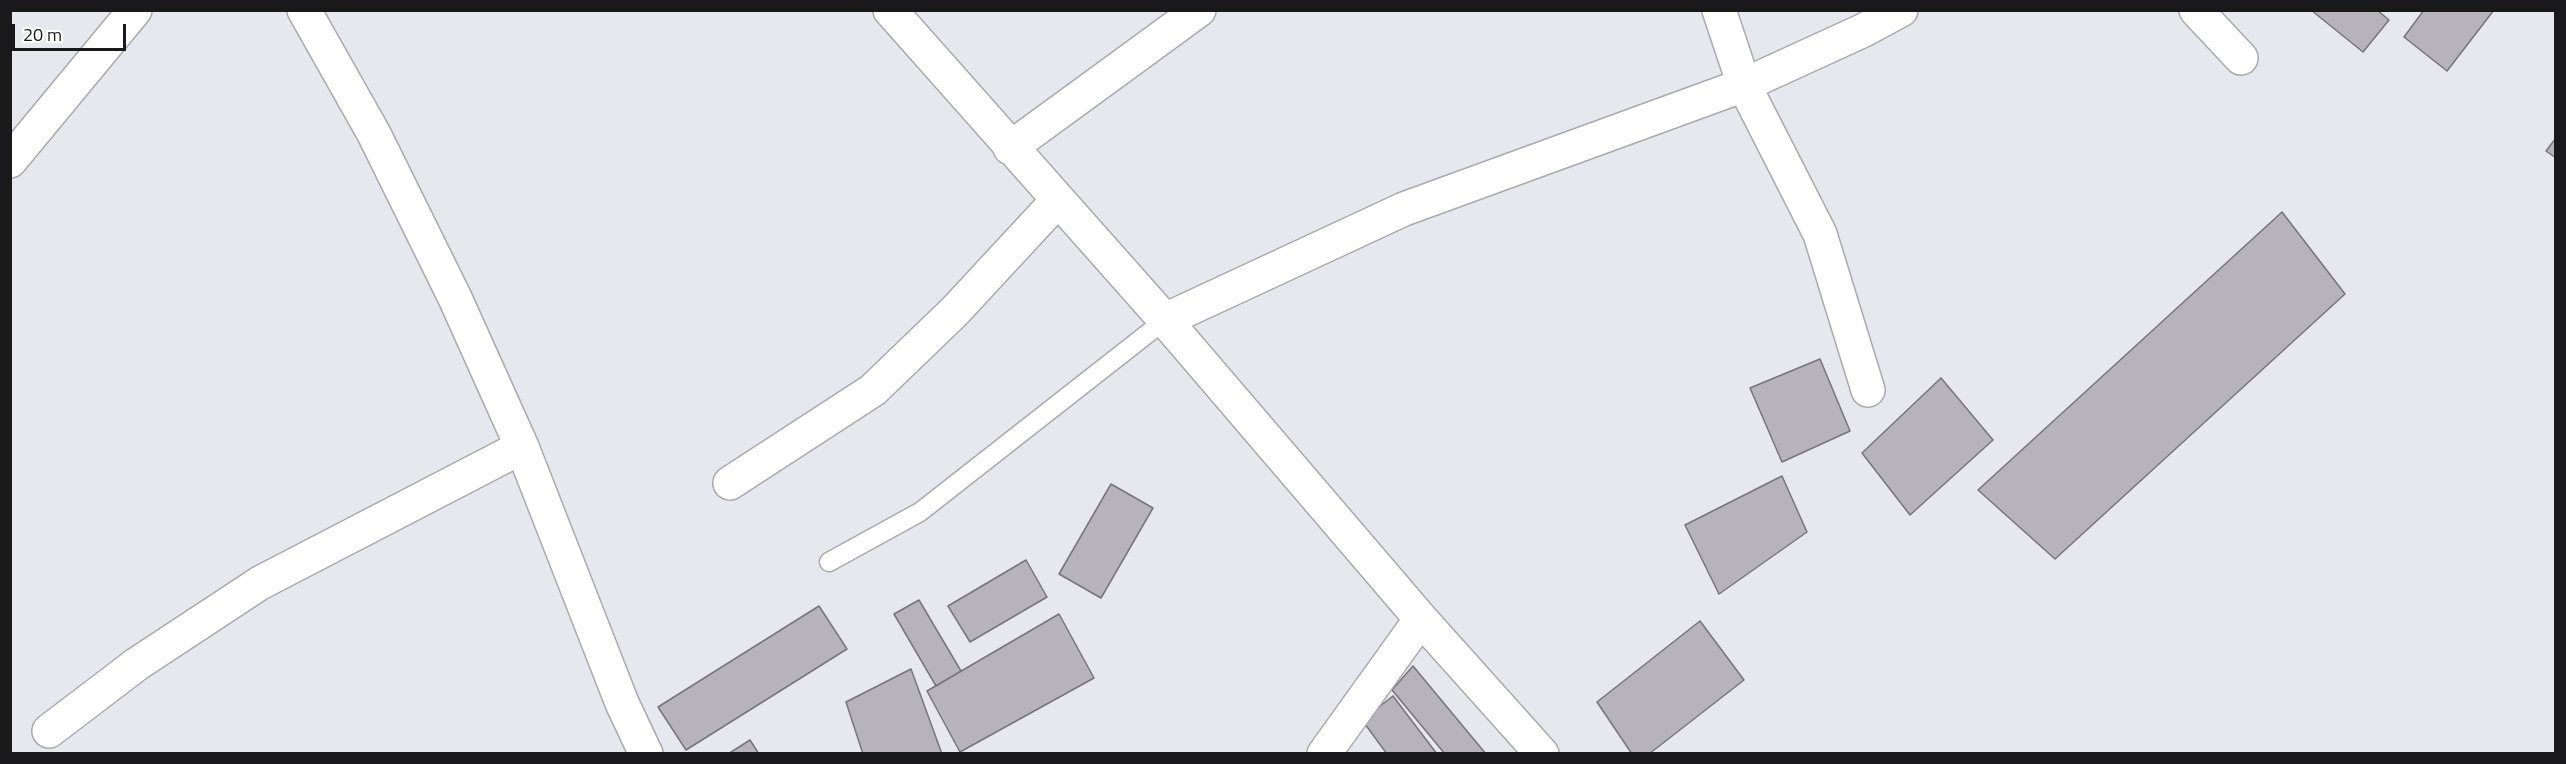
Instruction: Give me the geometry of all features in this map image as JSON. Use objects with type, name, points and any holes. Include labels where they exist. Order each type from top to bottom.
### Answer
[{"type":"street","points":[[10,161],[135,10]]},
{"type":"street","points":[[304,10],[374,134],[455,298],[522,447],[622,703],[646,753]]},
{"type":"street","points":[[890,10],[1057,201],[1165,320],[1421,618],[1542,753]]},
{"type":"street","points":[[1010,148],[1199,10]]},
{"type":"street","points":[[1719,10],[1744,86],[1820,234],[1868,390]]},
{"type":"street","points":[[1165,320],[1404,209],[1744,86],[1864,30],[1901,10]]},
{"type":"street","points":[[2196,10],[2241,58]]},
{"type":"street","points":[[730,483],[873,390],[955,311],[1057,201]]},
{"type":"street","points":[[49,731],[137,664],[260,583],[522,447]]},
{"type":"street","points":[[1324,753],[1421,618]]},
{"type":"lane","points":[[829,562],[920,512],[1165,320]]},
{"type":"building","points":[[2311,10],[2377,10],[2389,20],[2363,52]]},
{"type":"building","points":[[2424,10],[2494,10],[2447,71],[2404,37]]},
{"type":"building","points":[[2556,138],[2556,158],[2546,151]]},
{"type":"building","points":[[2282,212],[2345,294],[2055,559],[1978,490]]},
{"type":"building","points":[[1820,359],[1850,431],[1782,462],[1750,388]]},
{"type":"building","points":[[1941,378],[1993,440],[1910,515],[1862,453]]},
{"type":"building","points":[[1782,476],[1807,532],[1719,594],[1685,525]]},
{"type":"building","points":[[1111,484],[1153,508],[1101,598],[1059,574]]},
{"type":"building","points":[[1026,560],[1047,597],[970,642],[948,606]]},
{"type":"building","points":[[919,600],[961,671],[936,686],[894,614]]},
{"type":"building","points":[[819,606],[847,649],[686,750],[658,707]]},
{"type":"building","points":[[1059,614],[1094,678],[960,752],[927,691]]},
{"type":"building","points":[[1700,621],[1744,680],[1649,754],[1632,754],[1597,702]]},
{"type":"building","points":[[1413,666],[1486,754],[1445,754],[1392,690]]},
{"type":"building","points":[[911,669],[942,754],[863,754],[846,702]]},
{"type":"building","points":[[1393,696],[1437,754],[1387,754],[1362,720]]},
{"type":"building","points":[[750,740],[759,754],[728,754]]}]
